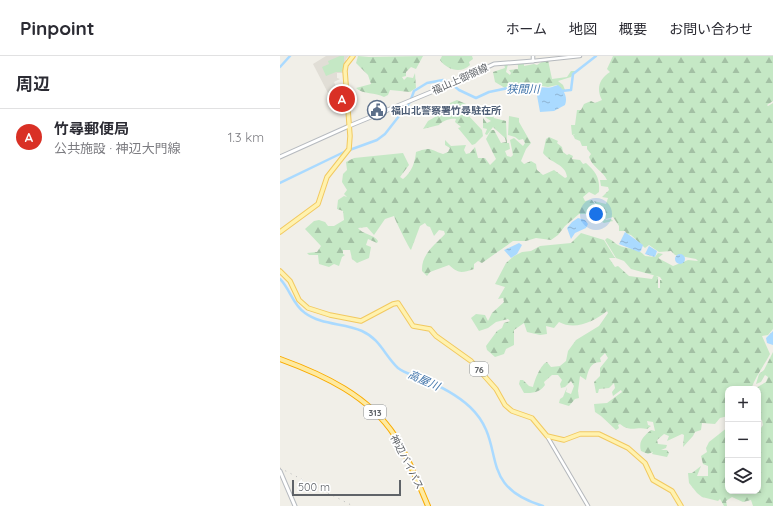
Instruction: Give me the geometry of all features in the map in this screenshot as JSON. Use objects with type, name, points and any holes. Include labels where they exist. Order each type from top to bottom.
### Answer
[{"type":"highway","name":"神辺バイパス","points":[[280,359],[334,382],[350,392],[375,412],[389,427],[401,446],[428,506]]},
{"type":"main road","points":[[280,232],[318,204],[328,177],[348,151],[349,126],[346,65],[352,56]]},
{"type":"main road","name":"福山上御領線","points":[[280,157],[349,126],[453,84],[494,64],[533,61]]},
{"type":"main road","name":"76","points":[[280,271],[289,280],[298,300],[308,308],[316,311],[361,321],[393,304],[398,303],[413,326],[430,329],[436,336],[471,361],[496,389],[505,405],[512,411],[532,418],[547,436]]},
{"type":"main road","points":[[547,436],[564,440],[580,434],[598,434],[628,448],[645,463],[653,480],[672,491],[681,506]]},
{"type":"main road","points":[[280,471],[295,506]]},
{"type":"street","points":[[533,56],[533,61],[580,56]]},
{"type":"street","points":[[547,436],[588,506]]},
{"type":"shaded area","points":[[326,56],[349,56],[346,59],[344,73],[337,73],[337,78],[340,79],[334,82],[337,89],[328,93],[313,64]]},
{"type":"green space","points":[[344,56],[344,70],[326,76],[322,67],[329,64],[328,61]]},
{"type":"green space","points":[[358,56],[423,56],[416,69],[411,67],[406,72],[406,76],[402,77],[404,80],[407,77],[413,78],[415,73],[416,88],[410,92],[390,90],[388,95],[384,97],[359,90],[356,88],[371,84],[368,75],[356,63]]},
{"type":"green space","points":[[442,56],[472,56],[473,59],[469,62],[470,65],[466,68],[454,70],[446,66],[440,60]]},
{"type":"green space","points":[[613,56],[773,56],[773,101],[767,105],[768,106],[773,103],[773,329],[768,335],[762,336],[770,354],[752,386],[725,386],[725,417],[720,418],[715,424],[702,423],[701,430],[695,432],[683,447],[684,435],[682,434],[667,441],[669,436],[664,434],[657,440],[658,444],[667,445],[666,448],[661,450],[667,450],[669,453],[667,457],[652,454],[653,452],[648,454],[641,451],[640,444],[642,439],[651,430],[655,431],[653,422],[647,421],[648,425],[651,426],[647,429],[630,429],[620,424],[618,425],[619,428],[616,430],[595,412],[594,404],[607,403],[622,392],[621,390],[613,396],[612,392],[615,388],[614,383],[609,388],[599,389],[598,393],[596,393],[594,382],[600,376],[600,368],[608,358],[605,353],[600,358],[601,362],[594,364],[588,371],[586,380],[580,376],[578,391],[579,398],[575,399],[569,406],[559,403],[560,399],[563,397],[567,387],[566,392],[571,394],[574,386],[571,381],[565,387],[561,388],[560,384],[562,380],[558,375],[552,375],[544,382],[545,385],[543,388],[536,392],[524,393],[519,384],[520,380],[523,380],[529,386],[533,387],[540,369],[547,362],[551,367],[560,366],[566,361],[568,351],[576,340],[599,326],[608,313],[607,311],[584,324],[565,325],[559,322],[554,328],[546,326],[547,334],[540,335],[527,332],[524,323],[514,330],[514,345],[506,349],[504,354],[495,357],[487,350],[486,346],[497,331],[502,328],[504,323],[510,321],[508,319],[496,322],[488,328],[479,331],[471,318],[476,314],[485,315],[488,321],[492,313],[504,302],[503,298],[498,299],[505,287],[495,284],[506,263],[514,256],[522,252],[531,251],[540,246],[571,243],[581,233],[604,240],[615,258],[609,258],[615,267],[618,266],[629,276],[652,279],[654,275],[631,269],[624,261],[616,258],[605,240],[607,238],[621,247],[639,251],[645,256],[655,257],[658,253],[663,254],[658,258],[673,266],[688,260],[698,261],[696,259],[675,255],[671,251],[659,252],[649,245],[645,248],[625,231],[619,231],[619,226],[613,217],[606,219],[594,201],[606,204],[608,198],[602,197],[609,190],[608,187],[601,186],[600,180],[607,180],[590,160],[589,157],[591,154],[587,149],[587,146],[582,146],[580,141],[575,139],[573,135],[575,134],[572,135],[571,125],[575,125],[577,110],[581,110],[584,104],[591,101],[595,103],[602,100],[599,88],[603,78],[610,72],[607,69]],"holes":[[[656,276],[660,277],[662,280],[660,280],[660,288],[658,288],[658,277]]]},
{"type":"green space","points":[[548,60],[552,79],[567,77],[571,71],[577,71],[571,77],[558,81],[563,85],[565,90],[563,91],[557,85],[548,87],[537,85],[535,87],[513,86],[505,88],[495,82],[493,72],[505,68],[504,64],[508,64],[506,72],[510,75],[511,73],[509,70],[518,69],[518,65],[514,63],[524,63],[524,66],[534,64],[537,65]]},
{"type":"green space","points":[[457,100],[466,104],[467,114],[482,130],[483,136],[475,144],[472,145],[458,128],[461,127],[455,122],[456,119],[447,120],[439,125],[423,129],[428,121],[435,117],[435,114],[447,109],[450,103]]},
{"type":"green space","points":[[486,112],[492,114],[494,118],[506,121],[507,143],[509,143],[510,149],[505,151],[507,156],[511,157],[513,155],[510,140],[514,138],[523,146],[525,143],[523,139],[519,140],[508,135],[509,116],[519,118],[519,122],[531,143],[526,149],[521,161],[524,164],[531,161],[536,164],[537,170],[543,175],[554,170],[565,178],[567,177],[561,166],[543,153],[546,139],[549,137],[558,141],[557,143],[562,147],[563,152],[567,155],[569,154],[573,156],[572,159],[580,160],[583,164],[586,163],[597,176],[599,192],[595,195],[589,192],[583,197],[585,201],[592,200],[606,220],[611,219],[613,221],[604,223],[589,214],[579,214],[551,240],[536,238],[526,241],[513,241],[482,263],[478,261],[474,264],[474,269],[460,272],[449,265],[430,272],[427,276],[422,271],[422,265],[429,250],[445,234],[444,231],[439,230],[434,236],[430,227],[425,223],[420,226],[411,250],[394,216],[385,219],[374,235],[367,227],[358,228],[378,241],[377,243],[368,239],[366,245],[371,247],[369,258],[357,263],[352,259],[350,250],[343,250],[343,254],[345,255],[342,257],[339,266],[334,264],[329,267],[319,264],[318,255],[309,255],[307,253],[317,252],[321,246],[305,229],[314,221],[319,220],[325,222],[328,226],[334,226],[344,220],[343,211],[337,209],[338,200],[344,196],[347,197],[344,194],[347,190],[342,182],[343,174],[347,170],[346,162],[354,158],[403,153],[409,165],[400,177],[403,179],[412,167],[416,152],[428,149],[443,154],[448,152],[450,148],[445,145],[445,140],[451,146],[466,145],[464,150],[466,154],[470,153],[475,147],[478,158],[485,158],[490,165],[496,159],[486,139],[491,130],[494,130],[501,143],[506,142],[505,138],[493,127],[487,135],[485,134],[487,129],[483,128],[483,118],[487,123],[491,121],[485,117]]},
{"type":"green space","points":[[773,352],[773,506],[753,506],[751,500],[743,502],[732,497],[726,501],[727,506],[724,506],[720,499],[718,501],[702,497],[697,493],[689,483],[688,473],[692,473],[701,466],[697,476],[708,476],[708,466],[703,464],[701,456],[707,452],[706,448],[709,442],[725,429],[725,494],[761,494],[761,428],[763,425],[761,420],[761,386],[759,386],[766,382],[768,377],[765,375],[761,382],[756,384],[759,374],[764,370]]},
{"type":"water","points":[[558,85],[565,94],[565,105],[554,111],[540,112],[536,90],[546,89]]},
{"type":"water","points":[[578,218],[585,220],[588,224],[586,228],[575,233],[571,239],[567,228]]},
{"type":"water","points":[[625,232],[643,245],[641,251],[639,252],[619,244]]},
{"type":"water","points":[[519,243],[522,245],[517,254],[511,258],[504,250]]},
{"type":"water","points":[[649,246],[657,251],[655,257],[645,254]]},
{"type":"water","points":[[678,254],[682,254],[685,259],[682,264],[678,264],[675,261],[675,257]]},
{"type":"water","points":[[773,331],[773,345],[767,343],[766,338]]},
{"type":"waterway","points":[[280,67],[290,56]]},
{"type":"waterway","name":"狭間川","points":[[561,91],[571,90],[573,74],[596,56]]},
{"type":"waterway","name":"狭間川","points":[[280,183],[344,152],[377,140],[385,134],[410,102],[414,91],[427,83],[443,80],[476,98],[489,92],[513,87],[550,89]]},
{"type":"waterway","name":"高屋川","points":[[280,279],[297,306],[305,313],[318,320],[348,326],[368,334],[378,343],[400,370],[440,387],[470,407],[482,421],[488,435],[500,475],[508,487],[522,497],[543,506]]},
{"type":"railway","points":[[280,468],[353,506]]},
{"type":"place","name":"竹尋郵便局","points":[[342,99]]},
{"type":"place","name":"福山北警察署竹尋駐在所","points":[[377,110]]}]
